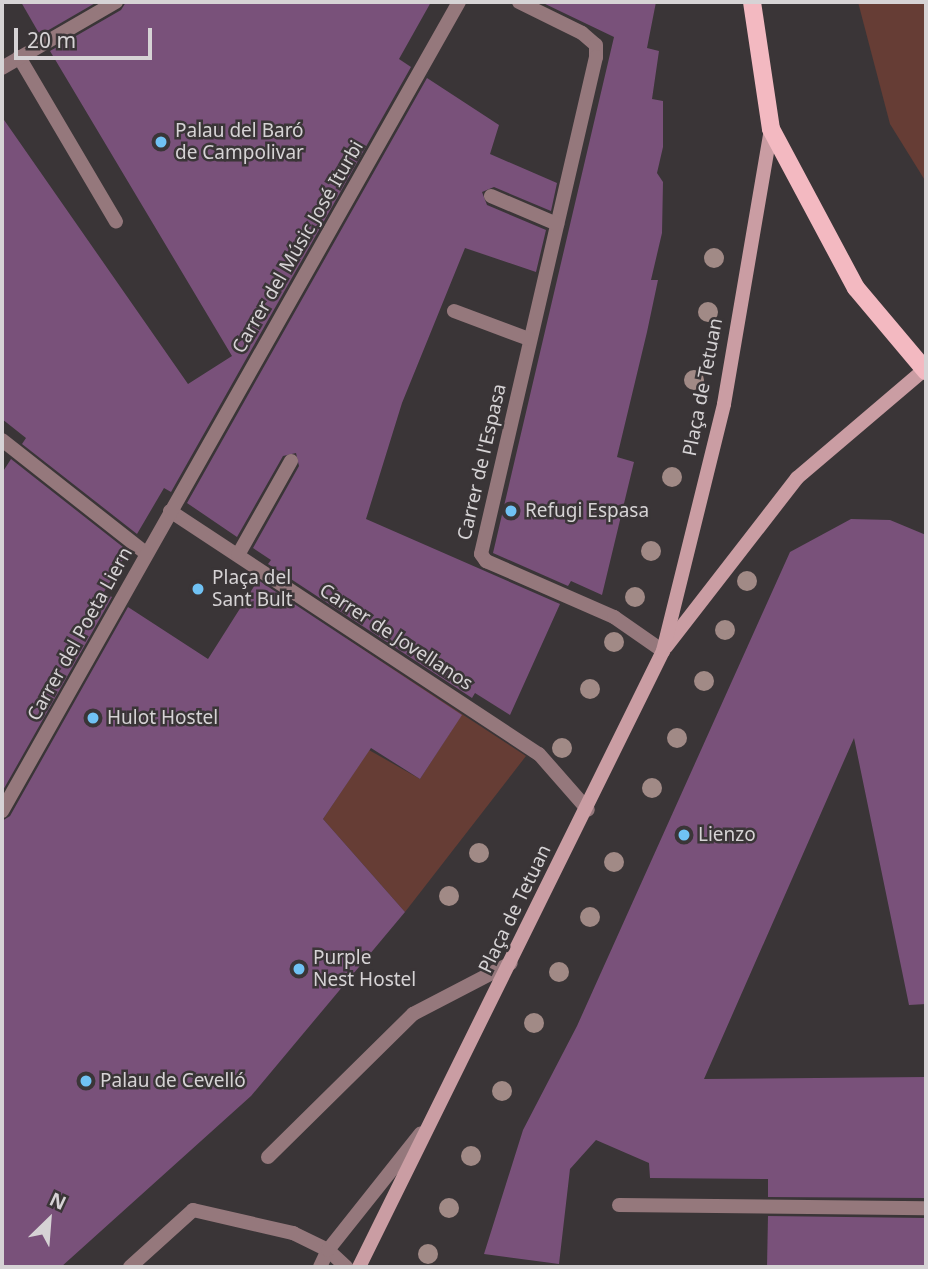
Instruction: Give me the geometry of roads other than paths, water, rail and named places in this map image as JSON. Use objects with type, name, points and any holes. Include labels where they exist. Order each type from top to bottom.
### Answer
[{"type":"main road","name":"Plaça de Tetuan","points":[[359,1267],[588,810],[663,651],[724,404],[771,129],[752,2]]},
{"type":"main road","name":"Plaça de Tetuan","points":[[663,651],[797,478],[926,369],[856,288],[771,129]]},
{"type":"street","points":[[2,68],[116,2]]},
{"type":"street","name":"Carrer del Músic José Iturbi","points":[[170,511],[459,2]]},
{"type":"street","name":"Carrer de l'Espasa","points":[[519,2],[596,45],[481,554],[486,562],[614,617],[663,651]]},
{"type":"street","points":[[19,57],[116,222]]},
{"type":"street","points":[[491,196],[557,224]]},
{"type":"street","points":[[454,311],[529,340]]},
{"type":"street","points":[[3,444],[147,554]]},
{"type":"street","points":[[238,555],[291,461]]},
{"type":"street","name":"Carrer del Poeta Liern","points":[[2,811],[170,511]]},
{"type":"street","name":"Carrer de Jovellanos","points":[[170,511],[539,754],[588,810]]},
{"type":"street","points":[[268,1157],[413,1014],[512,963]]},
{"type":"street","name":"Plaça de Tetuan","points":[[320,1267],[328,1250],[439,1111]]},
{"type":"street","points":[[619,1205],[926,1208]]},
{"type":"street","points":[[130,1267],[193,1210],[293,1233],[328,1250],[346,1267]]},
{"type":"place","name":"Palau del Baró de Campolivar","points":[[161,142]]},
{"type":"place","name":"Refugi Espasa","points":[[511,511]]},
{"type":"place","name":"Plaça del Sant Bult","points":[[198,589]]},
{"type":"place","name":"Hulot Hostel","points":[[93,718]]},
{"type":"place","name":"Lienzo","points":[[684,835]]},
{"type":"place","name":"Purple Nest Hostel","points":[[299,969]]},
{"type":"place","name":"Palau de Cevelló","points":[[86,1081]]}]
